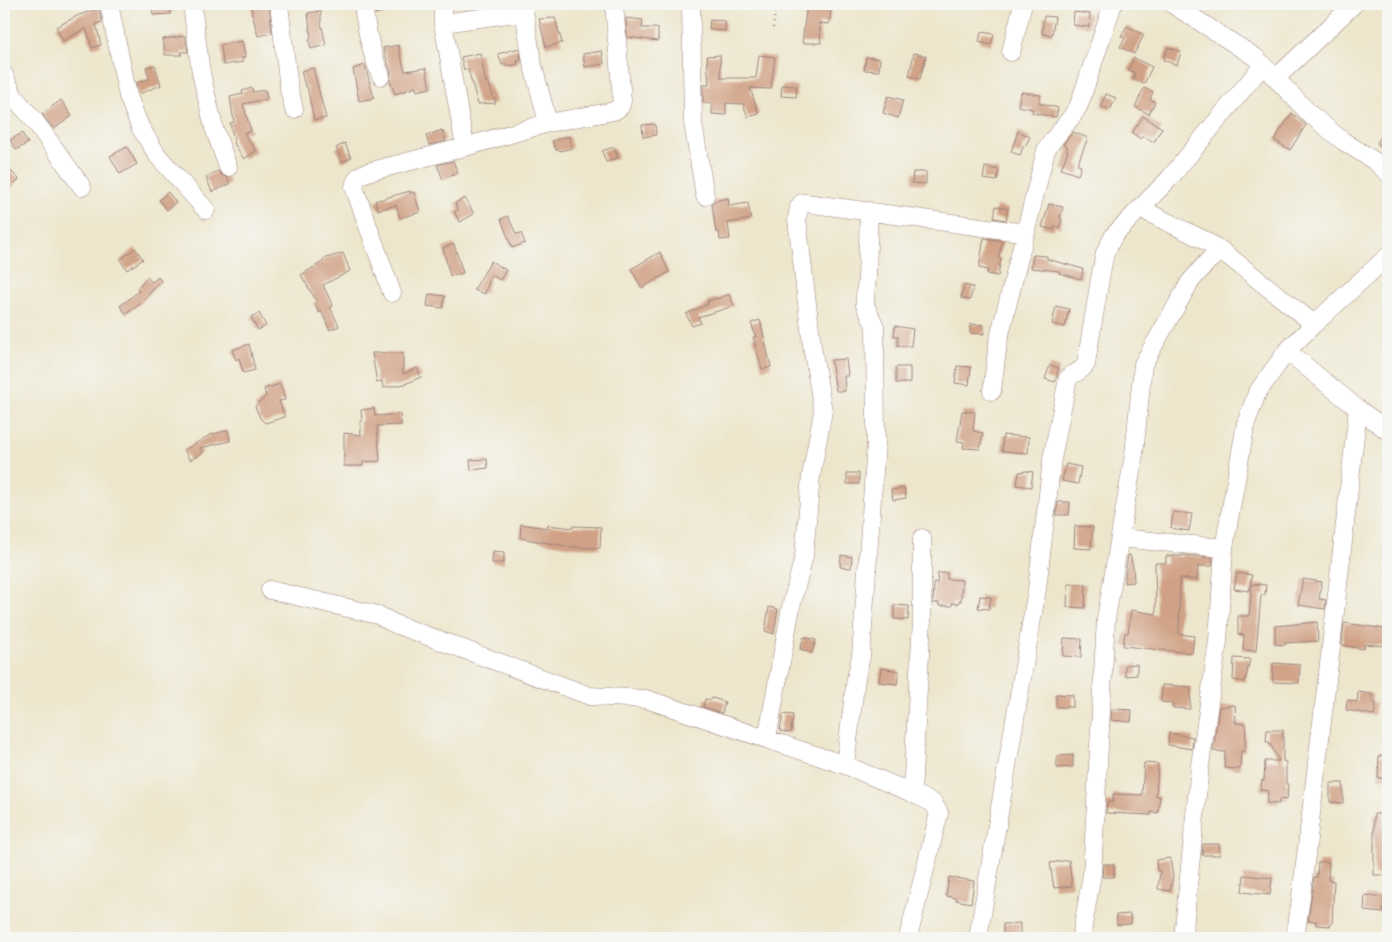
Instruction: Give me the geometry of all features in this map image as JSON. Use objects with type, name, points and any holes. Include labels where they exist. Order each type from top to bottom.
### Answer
[{"type":"street","points":[[109,4],[128,96],[140,127],[158,156],[206,210]]},
{"type":"street","points":[[192,4],[201,73],[214,128],[228,167]]},
{"type":"street","points":[[279,4],[289,89],[294,109]]},
{"type":"street","points":[[363,4],[365,24],[373,56],[381,76]]},
{"type":"street","points":[[443,4],[443,23],[465,147]]},
{"type":"street","points":[[392,292],[354,187],[355,180],[359,175],[368,172],[548,123],[614,111],[620,107],[622,101],[614,4]]},
{"type":"street","points":[[691,4],[693,123],[705,196]]},
{"type":"street","points":[[1011,52],[1023,4]]},
{"type":"street","points":[[992,392],[998,342],[1046,150],[1052,139],[1074,114],[1079,105],[1113,4]]},
{"type":"street","points":[[1172,4],[1255,57],[1311,116],[1343,141],[1376,162],[1388,173]]},
{"type":"street","points":[[1276,78],[1354,4]]},
{"type":"street","points":[[443,23],[523,8],[532,62],[548,123]]},
{"type":"street","points":[[978,938],[1037,589],[1052,459],[1068,378],[1084,368],[1086,364],[1105,253],[1114,235],[1123,224],[1141,209],[1169,179],[1264,65]]},
{"type":"street","points":[[4,75],[17,102],[34,120],[82,187]]},
{"type":"street","points":[[767,739],[791,607],[804,556],[812,476],[823,411],[797,220],[799,206],[802,203],[806,203],[1026,233]]},
{"type":"street","points":[[1141,209],[1222,251],[1314,324]]},
{"type":"street","points":[[845,765],[856,678],[861,656],[876,443],[875,326],[865,304],[869,211]]},
{"type":"street","points":[[1081,938],[1092,874],[1106,619],[1134,454],[1142,364],[1190,282],[1208,261],[1222,251]]},
{"type":"street","points":[[1183,938],[1200,765],[1218,641],[1224,548],[1246,423],[1257,393],[1287,351],[1388,256]]},
{"type":"street","points":[[1287,351],[1388,431]]},
{"type":"street","points":[[1294,938],[1300,906],[1332,648],[1358,409]]},
{"type":"street","points":[[912,793],[922,620],[922,538]]},
{"type":"street","points":[[1120,538],[1224,548]]},
{"type":"street","points":[[270,590],[378,615],[395,624],[590,696],[646,699],[845,765],[933,803],[939,813],[908,938]]},
{"type":"path","points":[[773,28],[776,4]]},
{"type":"building","points":[[152,4],[170,4],[171,14],[153,15]]},
{"type":"building","points":[[251,4],[269,4],[272,33],[258,36]]},
{"type":"building","points":[[374,4],[402,4],[402,8],[375,14]]},
{"type":"building","points":[[807,4],[832,4],[829,24],[819,23],[821,43],[802,43]]},
{"type":"building","points":[[99,9],[102,22],[96,24],[101,45],[92,48],[86,28],[63,41],[56,27],[79,15]]},
{"type":"building","points":[[321,11],[321,23],[326,45],[311,49],[308,13]]},
{"type":"building","points":[[1074,12],[1090,14],[1089,27],[1073,25]]},
{"type":"building","points":[[1044,16],[1055,17],[1052,35],[1042,34]]},
{"type":"building","points":[[555,18],[562,43],[546,47],[539,19]]},
{"type":"building","points":[[626,18],[643,20],[642,28],[658,28],[658,41],[627,37]]},
{"type":"building","points":[[710,20],[725,21],[725,31],[709,30]]},
{"type":"building","points":[[1127,26],[1144,35],[1134,54],[1120,47],[1125,38],[1121,36]]},
{"type":"building","points":[[981,32],[994,34],[991,45],[979,42]]},
{"type":"building","points":[[185,36],[188,52],[181,52],[182,55],[165,55],[163,39]]},
{"type":"building","points":[[242,41],[245,57],[242,58],[243,62],[223,65],[221,45]]},
{"type":"building","points":[[398,45],[405,71],[426,68],[430,88],[417,91],[416,87],[395,94],[390,81],[391,72],[383,48]]},
{"type":"building","points":[[1168,47],[1181,52],[1177,65],[1163,60]]},
{"type":"building","points":[[519,48],[521,60],[517,61],[518,64],[502,65],[498,54]]},
{"type":"building","points":[[602,51],[604,64],[585,67],[583,54]]},
{"type":"building","points":[[480,53],[486,83],[488,82],[496,103],[478,104],[468,69],[464,70],[461,57]]},
{"type":"building","points":[[914,53],[926,56],[920,79],[909,76]]},
{"type":"building","points":[[720,55],[721,78],[756,78],[759,55],[775,57],[771,89],[750,88],[759,114],[748,117],[743,104],[726,103],[726,115],[712,114],[712,103],[703,103],[703,85],[709,85],[707,56]]},
{"type":"building","points":[[866,57],[880,59],[879,71],[864,70]]},
{"type":"building","points":[[1134,58],[1152,67],[1144,84],[1133,79],[1135,73],[1128,70]]},
{"type":"building","points":[[155,65],[161,85],[139,94],[136,83],[149,79],[146,67]]},
{"type":"building","points":[[365,65],[374,98],[359,101],[353,69]]},
{"type":"building","points":[[313,68],[326,118],[314,120],[307,86],[305,86],[301,71]]},
{"type":"building","points":[[782,85],[797,86],[796,97],[781,96]]},
{"type":"building","points":[[252,88],[253,92],[265,90],[267,99],[243,104],[251,131],[244,133],[256,151],[244,159],[235,145],[230,123],[234,122],[230,97],[243,94],[242,91]]},
{"type":"building","points":[[1144,88],[1153,92],[1150,99],[1155,102],[1149,114],[1135,107]]},
{"type":"building","points":[[1021,92],[1041,95],[1039,103],[1058,108],[1056,117],[1032,113],[1033,109],[1018,106]]},
{"type":"building","points":[[1106,94],[1116,98],[1110,110],[1101,106]]},
{"type":"building","points":[[888,96],[903,100],[898,118],[883,113]]},
{"type":"building","points":[[61,100],[72,116],[54,129],[42,114]]},
{"type":"building","points":[[1292,113],[1306,125],[1290,150],[1274,140]]},
{"type":"building","points":[[1143,116],[1162,128],[1154,142],[1143,136],[1141,139],[1132,133]]},
{"type":"building","points":[[655,124],[656,135],[643,137],[642,125]]},
{"type":"building","points":[[1388,126],[1388,150],[1377,143]]},
{"type":"building","points":[[442,130],[446,141],[429,145],[426,136]]},
{"type":"building","points":[[1018,131],[1030,137],[1020,155],[1011,152]]},
{"type":"building","points":[[1073,132],[1088,138],[1077,165],[1081,166],[1078,175],[1061,169],[1068,151],[1066,150],[1068,147],[1063,144]]},
{"type":"building","points":[[22,133],[28,143],[16,150],[10,140]]},
{"type":"building","points":[[569,136],[572,148],[556,150],[552,141]]},
{"type":"building","points":[[345,143],[351,158],[342,162],[336,148]]},
{"type":"building","points":[[127,147],[137,164],[120,174],[110,156]]},
{"type":"building","points":[[614,147],[618,158],[606,162],[602,151]]},
{"type":"building","points":[[453,161],[458,173],[443,179],[437,165]]},
{"type":"building","points":[[4,164],[19,179],[4,194]]},
{"type":"building","points":[[985,167],[999,170],[997,181],[983,179]]},
{"type":"building","points":[[218,171],[227,177],[230,184],[212,192],[206,177]]},
{"type":"building","points":[[913,172],[926,172],[926,184],[912,183]]},
{"type":"building","points":[[410,191],[410,193],[414,192],[420,212],[400,218],[396,205],[378,210],[375,201]]},
{"type":"building","points":[[168,192],[176,202],[167,210],[159,200]]},
{"type":"building","points":[[465,198],[474,214],[460,222],[454,212],[458,210],[455,203]]},
{"type":"building","points":[[728,198],[729,206],[748,203],[751,219],[728,223],[730,239],[720,240],[719,232],[716,232],[712,204],[714,201]]},
{"type":"building","points":[[1049,204],[1063,207],[1059,228],[1055,226],[1054,230],[1042,227]]},
{"type":"building","points":[[996,206],[1008,209],[1006,220],[994,218]]},
{"type":"building","points":[[508,216],[516,234],[521,233],[525,243],[512,248],[501,219]]},
{"type":"building","points":[[984,238],[1003,241],[998,258],[1001,258],[998,276],[987,274],[988,270],[979,268]]},
{"type":"building","points":[[454,244],[463,273],[450,276],[443,248]]},
{"type":"building","points":[[135,248],[143,259],[127,270],[120,260]]},
{"type":"building","points":[[660,252],[669,272],[642,288],[631,269]]},
{"type":"building","points":[[343,253],[350,271],[323,285],[333,306],[330,307],[339,326],[330,330],[321,311],[319,313],[314,303],[317,302],[301,275],[324,261],[323,259]]},
{"type":"building","points":[[1033,255],[1047,256],[1047,259],[1083,269],[1081,279],[1059,273],[1060,271],[1031,268]]},
{"type":"building","points":[[491,261],[506,270],[500,280],[491,275],[485,294],[474,290]]},
{"type":"building","points":[[147,277],[152,282],[158,277],[161,281],[140,304],[126,314],[120,306],[139,291],[137,289]]},
{"type":"building","points":[[964,285],[973,287],[970,300],[961,298]]},
{"type":"building","points":[[429,294],[445,296],[443,308],[427,306]]},
{"type":"building","points":[[729,294],[734,306],[698,317],[701,323],[692,326],[686,314],[708,304],[707,301]]},
{"type":"building","points":[[1056,306],[1069,309],[1065,327],[1052,324]]},
{"type":"building","points":[[259,313],[266,326],[258,330],[251,317]]},
{"type":"building","points":[[760,320],[771,367],[762,369],[753,337],[756,337],[751,323]]},
{"type":"building","points":[[970,324],[984,325],[984,334],[970,333]]},
{"type":"building","points":[[895,326],[913,329],[911,346],[898,346],[898,336],[894,336]]},
{"type":"building","points":[[249,344],[255,370],[243,373],[239,358],[236,360],[232,350]]},
{"type":"building","points":[[372,353],[403,353],[403,374],[417,368],[421,377],[405,384],[383,388],[382,381],[377,383]]},
{"type":"building","points":[[846,359],[848,376],[844,376],[845,391],[836,391],[831,360]]},
{"type":"building","points":[[1050,365],[1059,368],[1055,382],[1045,379]]},
{"type":"building","points":[[957,366],[971,367],[969,385],[955,383]]},
{"type":"building","points":[[896,367],[910,367],[910,383],[896,383]]},
{"type":"building","points":[[280,384],[285,400],[279,401],[285,417],[265,423],[260,418],[255,406],[266,396],[264,389]]},
{"type":"building","points":[[374,408],[375,416],[400,414],[401,425],[377,426],[380,461],[363,462],[363,466],[344,466],[344,433],[361,435],[361,410]]},
{"type":"building","points":[[962,411],[975,412],[973,431],[983,433],[980,449],[963,448],[964,442],[957,441]]},
{"type":"building","points":[[228,430],[230,441],[200,448],[203,453],[190,460],[184,450],[210,435]]},
{"type":"building","points":[[1003,435],[1029,437],[1028,453],[1002,451]]},
{"type":"building","points":[[487,459],[488,468],[471,470],[470,460]]},
{"type":"building","points":[[1066,464],[1081,467],[1078,484],[1062,481]]},
{"type":"building","points":[[1019,472],[1033,472],[1031,487],[1017,485]]},
{"type":"building","points":[[847,473],[859,473],[859,484],[847,484]]},
{"type":"building","points":[[904,488],[906,498],[893,500],[891,490]]},
{"type":"building","points":[[1058,502],[1070,502],[1069,515],[1056,515]]},
{"type":"building","points":[[1173,512],[1192,514],[1189,531],[1171,528]]},
{"type":"building","points":[[521,524],[547,528],[547,525],[573,528],[573,526],[601,527],[600,548],[572,547],[520,538]]},
{"type":"building","points":[[1075,526],[1093,527],[1091,549],[1074,548]]},
{"type":"building","points":[[493,551],[504,552],[504,563],[492,563]]},
{"type":"building","points":[[841,555],[852,557],[851,568],[840,567]]},
{"type":"building","points":[[1128,555],[1130,555],[1133,567],[1134,582],[1124,583]]},
{"type":"building","points":[[1182,555],[1213,558],[1212,566],[1198,566],[1197,580],[1180,578],[1179,634],[1194,636],[1192,653],[1123,646],[1125,633],[1128,633],[1131,610],[1156,614],[1155,563],[1166,563],[1166,556]]},
{"type":"building","points":[[938,573],[947,573],[947,579],[962,580],[961,601],[958,604],[952,603],[952,606],[939,606],[939,603],[933,603],[934,583],[937,583]]},
{"type":"building","points":[[1237,573],[1252,575],[1249,591],[1234,589]]},
{"type":"building","points":[[1303,579],[1322,582],[1319,599],[1326,600],[1325,609],[1298,605]]},
{"type":"building","points":[[1068,584],[1086,584],[1085,608],[1067,607]]},
{"type":"building","points":[[1252,584],[1266,585],[1265,595],[1261,595],[1256,651],[1243,650],[1244,635],[1238,634],[1238,616],[1249,616]]},
{"type":"building","points":[[980,596],[991,597],[989,609],[978,608]]},
{"type":"building","points":[[894,605],[909,606],[908,620],[894,619]]},
{"type":"building","points":[[769,607],[778,609],[774,634],[765,631]]},
{"type":"building","points":[[1317,622],[1318,641],[1285,643],[1285,645],[1275,644],[1275,626]]},
{"type":"building","points":[[1344,623],[1386,629],[1384,646],[1365,644],[1364,649],[1342,645]]},
{"type":"building","points":[[804,637],[816,640],[812,653],[800,649]]},
{"type":"building","points":[[1064,638],[1082,639],[1081,657],[1063,656]]},
{"type":"building","points":[[1234,658],[1250,659],[1245,682],[1233,680]]},
{"type":"building","points":[[1273,663],[1300,665],[1299,683],[1273,682]]},
{"type":"building","points":[[1137,664],[1137,675],[1125,676],[1125,665]]},
{"type":"building","points":[[881,668],[899,671],[897,684],[879,682]]},
{"type":"building","points":[[1162,685],[1191,687],[1190,709],[1173,708],[1173,703],[1161,702]]},
{"type":"building","points":[[1358,692],[1372,694],[1372,702],[1376,703],[1374,715],[1346,710],[1347,700],[1357,702]]},
{"type":"building","points":[[1056,694],[1073,695],[1073,707],[1056,707]]},
{"type":"building","points":[[712,698],[725,702],[722,713],[703,707],[705,699],[711,700]]},
{"type":"building","points":[[1235,705],[1236,723],[1246,724],[1245,751],[1241,751],[1240,769],[1224,768],[1225,752],[1213,751],[1219,707]]},
{"type":"building","points":[[1112,709],[1132,710],[1131,722],[1111,720]]},
{"type":"building","points":[[783,714],[793,715],[791,733],[780,731]]},
{"type":"building","points":[[1267,730],[1283,730],[1283,761],[1286,762],[1286,784],[1288,784],[1287,800],[1279,799],[1279,804],[1267,803],[1268,791],[1260,790],[1262,780],[1264,781],[1265,761],[1279,761],[1269,742],[1266,742]]},
{"type":"building","points":[[1169,733],[1193,737],[1192,749],[1168,745]]},
{"type":"building","points":[[1073,755],[1073,767],[1057,768],[1057,756]]},
{"type":"building","points":[[1379,756],[1388,756],[1388,778],[1378,778]]},
{"type":"building","points":[[1144,763],[1158,764],[1156,796],[1160,796],[1158,813],[1151,812],[1151,815],[1106,813],[1107,802],[1113,802],[1113,794],[1142,795]]},
{"type":"building","points":[[1330,783],[1343,783],[1343,803],[1330,802]]},
{"type":"building","points":[[1374,814],[1384,814],[1384,831],[1388,831],[1388,875],[1374,875]]},
{"type":"building","points":[[1203,844],[1219,844],[1220,855],[1202,855]]},
{"type":"building","points":[[1170,858],[1173,877],[1170,891],[1158,889],[1160,871],[1157,871],[1156,860]]},
{"type":"building","points":[[1069,860],[1072,886],[1054,888],[1050,863]]},
{"type":"building","points":[[1318,862],[1329,862],[1328,880],[1334,881],[1332,924],[1330,926],[1316,925],[1316,921],[1308,921],[1314,877],[1317,877]]},
{"type":"building","points":[[1103,864],[1114,864],[1114,877],[1102,877]]},
{"type":"building","points":[[1244,875],[1272,878],[1270,895],[1242,892]]},
{"type":"building","points":[[949,877],[974,881],[971,903],[946,896]]},
{"type":"building","points":[[1365,895],[1384,897],[1383,913],[1364,911]]},
{"type":"building","points":[[1130,914],[1131,924],[1117,925],[1116,915]]},
{"type":"building","points":[[1020,923],[1020,937],[1003,937],[1003,924]]}]
